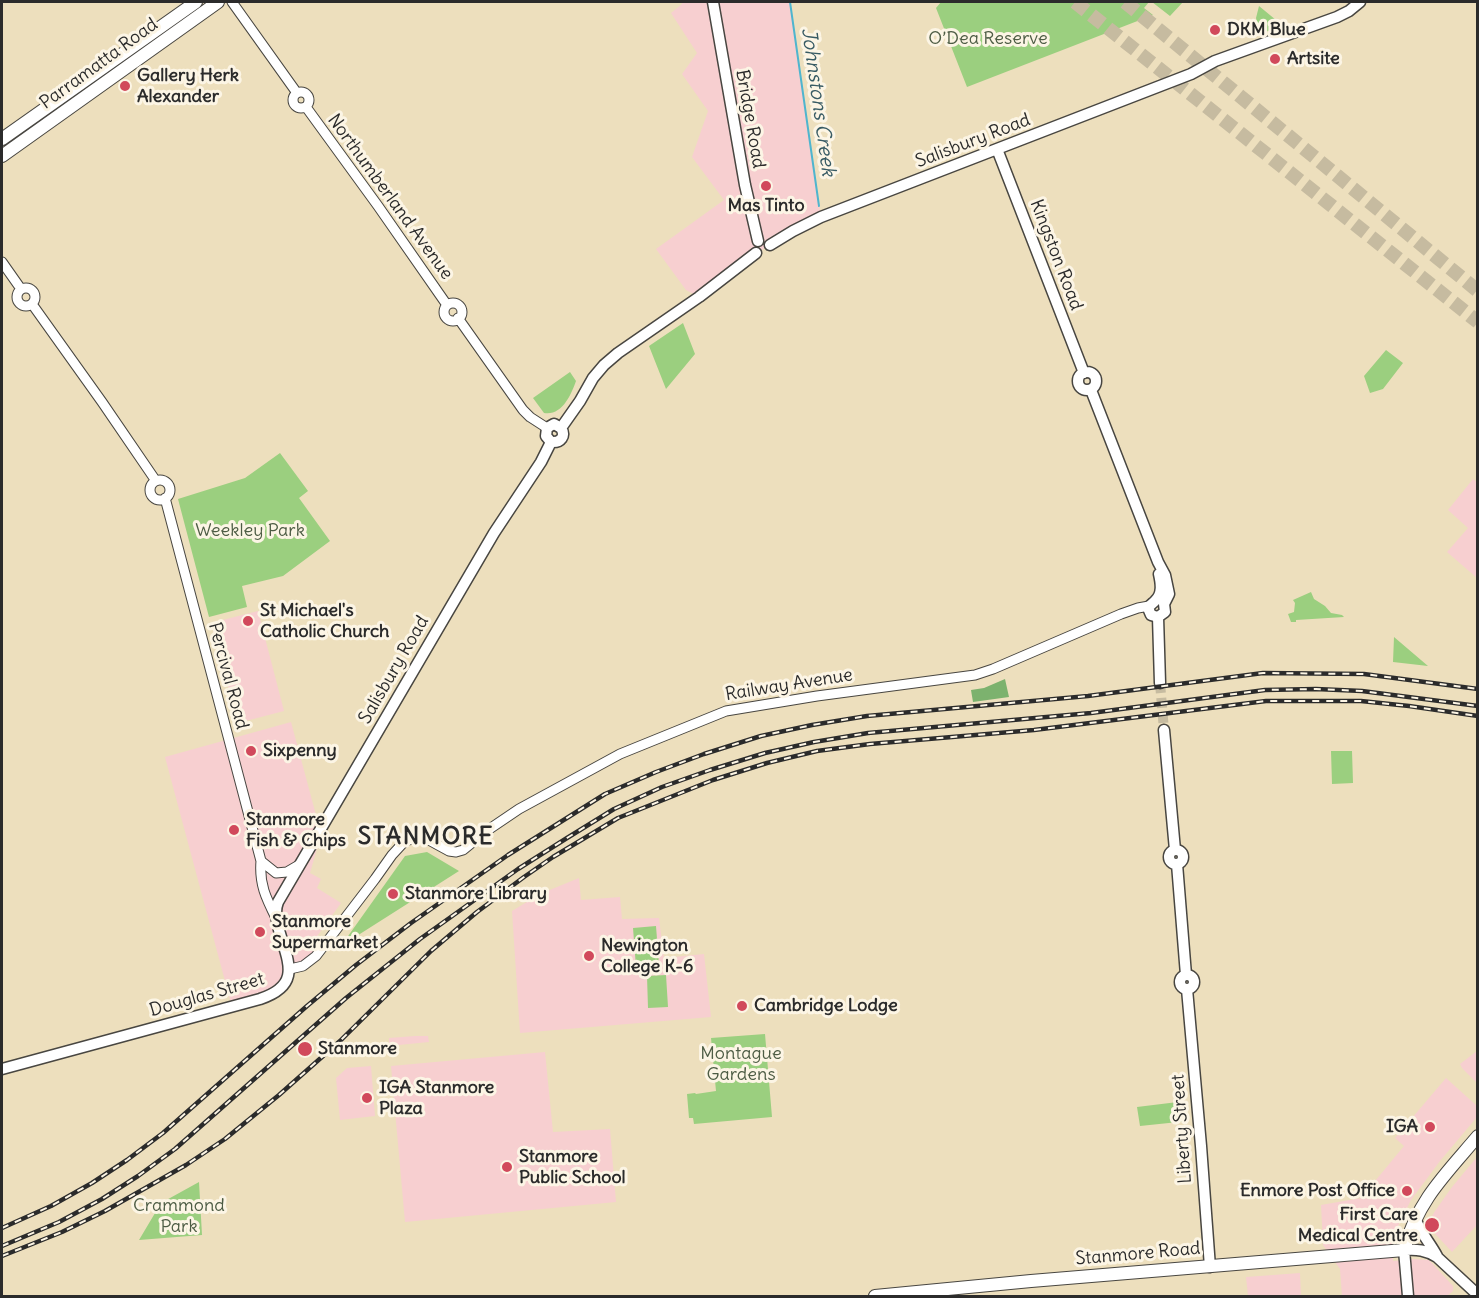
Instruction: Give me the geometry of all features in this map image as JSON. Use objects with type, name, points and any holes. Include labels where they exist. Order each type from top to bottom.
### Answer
[{"type":"highway","name":"Parramatta Road","points":[[2,139],[196,2]]},
{"type":"highway","name":"Parramatta Road","points":[[2,156],[218,2]]},
{"type":"highway","points":[[1404,1250],[1415,1218],[1429,1194],[1478,1136]]},
{"type":"highway","name":"Stanmore Road","points":[[875,1296],[1404,1250]]},
{"type":"main road","name":"Bridge Road","points":[[713,2],[745,185],[758,241]]},
{"type":"main road","name":"Salisbury Road","points":[[770,245],[821,217],[1191,74],[1215,62],[1336,17],[1350,11],[1360,2]]},
{"type":"main road","name":"Salisbury Road","points":[[1191,74],[1207,71],[1342,21],[1353,16],[1369,2]]},
{"type":"main road","name":"Kingston Road","points":[[997,149],[1084,373],[1091,373],[1096,379],[1095,385],[1090,390],[1165,575],[1169,594],[1156,604]]},
{"type":"main road","points":[[758,241],[765,241],[770,245],[770,251],[766,255],[756,254],[754,247],[758,241]]},
{"type":"main road","points":[[561,428],[604,365],[756,254]]},
{"type":"main road","points":[[554,424],[561,428],[562,439],[552,442],[546,436],[547,428],[554,424]]},
{"type":"main road","name":"Salisbury Road","points":[[276,918],[277,905],[299,865],[494,533],[552,442]]},
{"type":"main road","points":[[1156,604],[1148,611],[1151,615],[1158,617],[1160,683]]},
{"type":"main road","name":"Liberty Street","points":[[1164,730],[1175,850],[1180,851],[1183,856],[1182,861],[1177,864],[1186,975],[1192,976],[1194,981],[1187,989],[1209,1267]]},
{"type":"main road","name":"Percival Road","points":[[276,918],[291,969]]},
{"type":"main road","name":"Douglas Street","points":[[2,1069],[261,999],[284,986],[291,969]]},
{"type":"main road","points":[[1415,1218],[1419,1230],[1437,1257]]},
{"type":"main road","points":[[1408,1296],[1404,1250],[1422,1250],[1437,1257],[1478,1295]]},
{"type":"street","name":"Northumberland Avenue","points":[[232,2],[297,93],[304,92],[309,96],[309,104],[306,108],[447,305],[455,303],[460,307],[461,314],[458,318],[524,410],[530,417],[547,428]]},
{"type":"street","points":[[2,262],[21,289],[28,288],[33,291],[35,299],[32,304],[156,481],[165,482],[170,486],[170,493],[165,498],[157,499],[152,495],[152,485],[156,481]]},
{"type":"street","name":"Percival Road","points":[[165,498],[261,861],[260,875],[266,897],[276,918]]},
{"type":"street","name":"Railway Avenue","points":[[456,852],[463,850],[519,809],[620,754],[720,713],[817,696],[975,675],[1121,614],[1156,604]]},
{"type":"street","name":"Douglas Street","points":[[291,969],[303,966],[316,956],[404,842],[419,837],[456,852]]},
{"type":"street","points":[[261,861],[276,873],[287,872],[299,865]]},
{"type":"shaded area","points":[[683,2],[790,2],[821,217],[756,253],[699,297],[686,290],[656,249],[724,200],[692,157],[708,111],[682,74],[697,53],[671,13]]},
{"type":"shaded area","points":[[1473,479],[1478,483],[1477,578],[1447,552],[1468,528],[1448,510]]},
{"type":"shaded area","points":[[258,611],[284,711],[238,723],[211,623]]},
{"type":"shaded area","points":[[291,722],[316,815],[318,820],[324,824],[310,873],[321,879],[317,888],[341,903],[315,939],[316,956],[291,969],[284,986],[232,1007],[165,757]]},
{"type":"shaded area","name":"Newington College K-6","points":[[579,878],[581,900],[620,897],[622,919],[659,918],[664,958],[704,954],[711,1017],[520,1033],[512,911],[540,894]]},
{"type":"shaded area","points":[[428,1036],[429,1042],[389,1046],[389,1038]]},
{"type":"shaded area","points":[[1477,1051],[1477,1083],[1460,1064]]},
{"type":"shaded area","name":"Stanmore Public School","points":[[545,1052],[553,1132],[610,1129],[616,1202],[405,1222],[391,1066]]},
{"type":"shaded area","points":[[371,1066],[375,1116],[340,1120],[336,1078],[347,1068]]},
{"type":"shaded area","points":[[1446,1078],[1477,1106],[1477,1117],[1411,1200],[1393,1236],[1393,1261],[1429,1260],[1453,1286],[1453,1291],[1447,1296],[1342,1296],[1340,1269],[1323,1245],[1321,1205],[1361,1198],[1404,1146],[1395,1138]]},
{"type":"shaded area","points":[[1477,1157],[1477,1225],[1452,1252],[1427,1225],[1452,1187]]},
{"type":"shaded area","points":[[1300,1273],[1301,1296],[1248,1296],[1246,1277]]},
{"type":"green space","name":"O’Dea Reserve","points":[[941,2],[1149,2],[1144,8],[1153,15],[967,87],[936,8]]},
{"type":"green space","points":[[1152,2],[1183,2],[1170,16]]},
{"type":"green space","points":[[1259,6],[1282,25],[1263,33],[1259,30],[1256,18]]},
{"type":"green space","points":[[683,323],[695,354],[666,389],[649,346]]},
{"type":"green space","points":[[1386,350],[1403,363],[1383,389],[1370,393],[1364,376]]},
{"type":"green space","points":[[570,372],[576,381],[565,403],[556,411],[544,413],[533,398]]},
{"type":"green space","name":"Weekley Park","points":[[280,453],[308,491],[299,498],[330,541],[283,576],[242,586],[247,607],[209,617],[178,499],[245,478]]},
{"type":"green space","points":[[1311,592],[1314,599],[1331,613],[1344,617],[1291,622],[1288,614],[1294,612],[1293,600]]},
{"type":"green space","points":[[1394,637],[1428,666],[1393,662]]},
{"type":"green space","points":[[1005,679],[1009,697],[973,702],[971,690],[984,688]]},
{"type":"green space","points":[[1331,751],[1352,751],[1353,783],[1332,784]]},
{"type":"green space","points":[[427,852],[459,871],[341,946],[405,856]]},
{"type":"green space","points":[[656,926],[659,965],[636,967],[633,928]]},
{"type":"green space","points":[[666,975],[668,1007],[648,1008],[647,976]]},
{"type":"green space","name":"Montague Gardens","points":[[765,1034],[772,1117],[694,1124],[693,1118],[689,1118],[687,1094],[716,1091],[711,1038]]},
{"type":"green space","points":[[1186,1101],[1188,1121],[1140,1126],[1137,1107]]},
{"type":"green space","name":"Crammond Park","points":[[199,1182],[202,1235],[139,1240],[161,1203]]},
{"type":"waterway","name":"Johnstons Creek","points":[[790,2],[819,206]]},
{"type":"tunnel","points":[[1075,2],[1478,322]]},
{"type":"tunnel","points":[[1125,2],[1478,291]]},
{"type":"tunnel","points":[[1160,683],[1164,730]]},
{"type":"railway","points":[[2,1228],[51,1206],[127,1160],[163,1133],[356,965],[508,855],[605,794],[704,754],[761,736],[867,716],[1088,696],[1263,673],[1364,674],[1478,689]]},
{"type":"railway","points":[[2,1246],[59,1222],[138,1176],[175,1149],[346,998],[420,939],[518,869],[567,838],[614,809],[662,787],[765,753],[868,733],[1091,713],[1265,690],[1362,691],[1478,706]]},
{"type":"railway","points":[[2,1256],[62,1232],[105,1211],[186,1165],[225,1139],[340,1041],[431,951],[477,912],[524,877],[618,818],[713,780],[767,763],[817,751],[870,744],[1034,730],[1266,701],[1361,701],[1478,716]]},
{"type":"place","name":"DKM Blue","points":[[1215,30]]},
{"type":"place","name":"Artsite","points":[[1275,59]]},
{"type":"place","name":"Gallery Herk Alexander","points":[[125,86]]},
{"type":"place","name":"Mas Tinto","points":[[766,186]]},
{"type":"place","name":"St Michael's Catholic Church","points":[[248,621]]},
{"type":"place","name":"Sixpenny","points":[[251,751]]},
{"type":"place","name":"Stanmore Fish & Chips","points":[[234,830]]},
{"type":"place","name":"Stanmore Library","points":[[393,894]]},
{"type":"place","name":"Stanmore Supermarket","points":[[260,932]]},
{"type":"place","name":"Newington College K-6","points":[[589,956]]},
{"type":"place","name":"Cambridge Lodge","points":[[742,1006]]},
{"type":"place","name":"Stanmore","points":[[305,1049]]},
{"type":"place","name":"IGA Stanmore Plaza","points":[[367,1098]]},
{"type":"place","name":"IGA","points":[[1430,1127]]},
{"type":"place","name":"Stanmore Public School","points":[[507,1167]]},
{"type":"place","name":"Enmore Post Office","points":[[1407,1191]]},
{"type":"place","name":"First Care Medical Centre","points":[[1432,1225]]},
{"type":"district","name":"STANMORE","points":[[426,837]]}]
